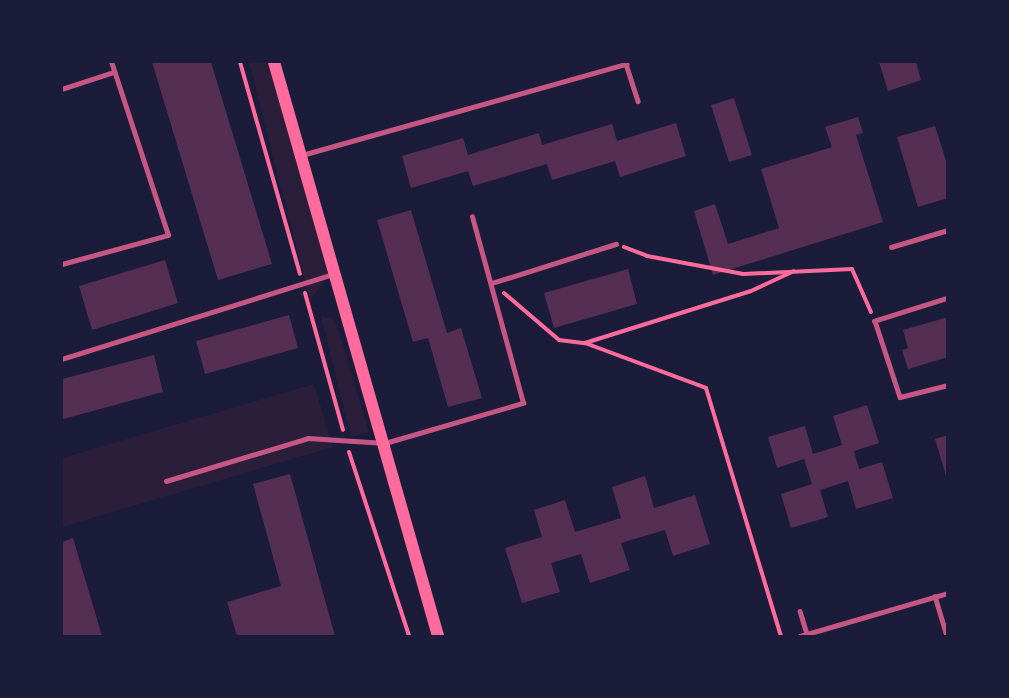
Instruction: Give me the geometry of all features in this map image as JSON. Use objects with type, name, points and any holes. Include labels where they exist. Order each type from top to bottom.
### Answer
[{"type":"main road","points":[[274,62],[385,443],[438,636]]},
{"type":"lane","points":[[62,264],[168,235],[111,62]]},
{"type":"lane","points":[[302,155],[626,64],[638,102]]},
{"type":"lane","points":[[62,89],[114,72]]},
{"type":"lane","points":[[166,481],[308,438],[385,443],[523,403],[492,283],[472,217]]},
{"type":"lane","points":[[891,247],[948,230]]},
{"type":"lane","points":[[492,283],[616,244]]},
{"type":"lane","points":[[62,359],[336,273]]},
{"type":"lane","points":[[948,298],[875,321],[900,397],[948,385]]},
{"type":"lane","points":[[800,636],[948,593]]},
{"type":"lane","points":[[935,596],[947,636]]},
{"type":"lane","points":[[800,611],[807,634]]},
{"type":"path","points":[[240,62],[346,442],[409,636]]},
{"type":"path","points":[[616,244],[647,256],[743,274],[852,269],[875,321]]},
{"type":"path","points":[[585,343],[751,291],[794,271]]},
{"type":"path","points":[[492,283],[559,340],[585,343],[706,388],[781,636]]},
{"type":"shaded area","points":[[249,62],[268,62],[329,274],[310,301]]},
{"type":"shaded area","points":[[321,316],[335,320],[369,432],[351,436]]},
{"type":"shaded area","points":[[314,384],[333,447],[62,527],[62,458]]},
{"type":"building","points":[[152,62],[211,62],[272,264],[218,280]]},
{"type":"building","points":[[879,62],[916,62],[921,80],[888,91]]},
{"type":"building","points":[[734,98],[752,155],[729,162],[711,105]]},
{"type":"building","points":[[858,117],[863,133],[856,135],[883,222],[713,275],[694,211],[715,204],[728,244],[779,228],[761,169],[832,147],[825,127]]},
{"type":"building","points":[[676,123],[686,156],[620,177],[615,161],[552,180],[547,164],[473,186],[468,171],[411,188],[402,156],[463,138],[468,155],[539,133],[542,145],[612,124],[617,141]]},
{"type":"building","points":[[935,126],[948,167],[948,198],[918,207],[897,137]]},
{"type":"building","points":[[411,210],[447,333],[461,328],[482,398],[448,407],[428,338],[413,342],[377,220]]},
{"type":"building","points":[[165,260],[178,303],[92,330],[79,286]]},
{"type":"building","points":[[628,269],[637,304],[554,328],[544,293]]},
{"type":"building","points":[[289,315],[298,348],[205,374],[196,341]]},
{"type":"building","points":[[948,317],[948,357],[908,369],[902,350],[908,348],[903,330]]},
{"type":"building","points":[[154,355],[163,392],[63,419],[62,379]]},
{"type":"building","points":[[867,405],[879,443],[854,451],[859,469],[882,462],[893,498],[856,509],[848,481],[820,490],[828,517],[791,528],[781,494],[812,484],[804,459],[777,468],[768,437],[805,426],[813,454],[842,445],[833,416]]},
{"type":"building","points":[[948,435],[948,479],[947,479],[935,439]]},
{"type":"building","points":[[290,474],[335,636],[237,636],[227,602],[281,586],[253,484]]},
{"type":"building","points":[[645,476],[654,508],[695,495],[710,544],[673,556],[665,530],[621,543],[630,570],[590,583],[581,554],[551,563],[560,592],[522,603],[505,548],[542,537],[534,510],[565,500],[575,532],[621,518],[612,487]]},
{"type":"building","points":[[73,538],[102,636],[62,636],[62,542]]}]
